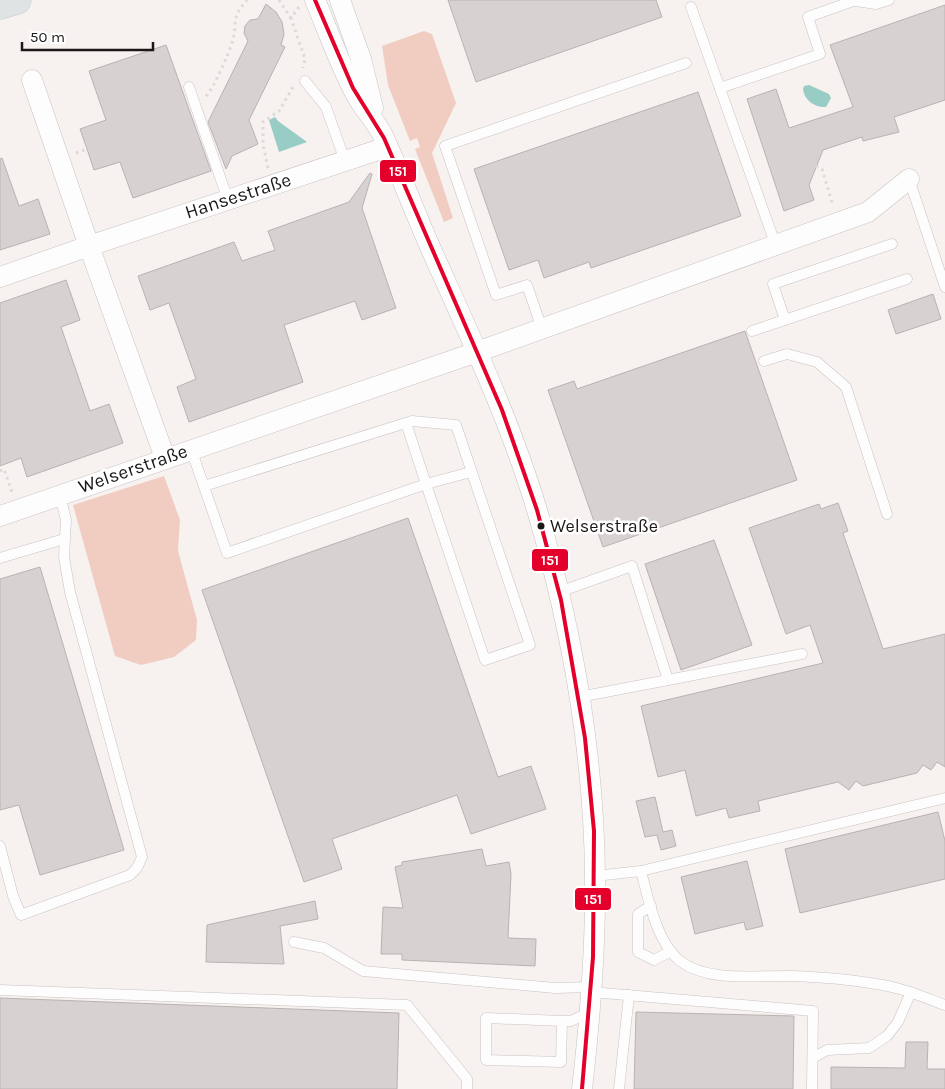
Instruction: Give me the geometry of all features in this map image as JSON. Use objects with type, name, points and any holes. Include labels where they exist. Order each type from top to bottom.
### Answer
[{"type":"main road","points":[[0,5],[17,0]]},
{"type":"street","points":[[340,0],[360,59],[378,127],[477,352],[536,507],[559,592],[587,748],[595,876],[592,990],[582,1089]]},
{"type":"street","points":[[307,3],[359,99],[378,127]]},
{"type":"street","points":[[32,80],[165,458]]},
{"type":"street","name":"Hansestraße","points":[[0,277],[387,147]]},
{"type":"street","name":"Welserstraße","points":[[8,513],[477,352],[868,212],[909,179]]},
{"type":"lane","points":[[720,88],[820,54],[808,17],[856,0],[876,4],[889,0]]},
{"type":"lane","points":[[691,7],[776,246]]},
{"type":"lane","points":[[542,329],[527,285],[496,295],[445,146],[686,63]]},
{"type":"lane","points":[[302,77],[326,107],[345,161]]},
{"type":"lane","points":[[189,87],[228,200]]},
{"type":"lane","points":[[909,179],[941,264],[945,287]]},
{"type":"lane","points":[[785,320],[773,284],[892,244]]},
{"type":"lane","points":[[752,331],[907,279]]},
{"type":"lane","points":[[764,362],[787,354],[818,362],[846,387],[887,514]]},
{"type":"lane","points":[[204,486],[412,421],[456,425],[530,645],[485,660],[406,423]]},
{"type":"lane","points":[[192,449],[227,552],[426,484],[472,472]]},
{"type":"lane","points":[[0,846],[13,896],[21,915],[130,875],[137,868],[142,857],[70,592],[64,557],[66,520],[60,495]]},
{"type":"lane","points":[[0,558],[64,539]]},
{"type":"lane","points":[[559,592],[632,566],[668,680]]},
{"type":"lane","points":[[579,697],[802,654]]},
{"type":"lane","points":[[595,876],[641,871],[945,798]]},
{"type":"lane","points":[[641,871],[651,906],[671,951],[681,961],[703,970],[727,976],[829,978],[878,984],[911,992],[945,1006]]},
{"type":"lane","points":[[651,906],[638,914],[638,952],[654,960],[671,951]]},
{"type":"lane","points":[[294,942],[324,948],[363,971],[813,1011],[812,1089]]},
{"type":"lane","points":[[0,990],[407,1005],[467,1079],[467,1089]]},
{"type":"lane","points":[[812,1058],[828,1050],[869,1048],[887,1036],[898,1022],[911,992]]},
{"type":"lane","points":[[619,1089],[629,995]]},
{"type":"lane","points":[[562,1021],[561,1062],[486,1060],[486,1018],[571,1021],[590,1012]]},
{"type":"path","points":[[194,102],[208,95],[232,42],[234,23],[240,8],[247,0]]},
{"type":"path","points":[[271,185],[263,144],[264,122],[279,111],[302,77],[305,59],[291,18],[279,0]]},
{"type":"path","points":[[291,18],[307,3]]},
{"type":"path","points":[[816,166],[822,169],[838,223]]},
{"type":"path","points":[[0,471],[4,469],[8,513]]},
{"type":"shaded area","points":[[424,31],[432,34],[456,103],[432,153],[453,218],[444,222],[415,149],[420,147],[417,138],[410,141],[388,85],[382,46]]},
{"type":"shaded area","points":[[164,476],[180,520],[178,551],[197,620],[196,640],[174,657],[141,665],[115,656],[73,505]]},
{"type":"water","points":[[809,85],[829,94],[831,98],[826,107],[811,103],[805,97],[804,86]]},
{"type":"water","points":[[275,117],[307,142],[279,152],[269,120]]},
{"type":"building","points":[[448,0],[656,0],[662,17],[476,82]]},
{"type":"building","points":[[266,4],[276,12],[282,22],[284,34],[281,45],[285,47],[249,120],[258,144],[232,156],[226,169],[208,122],[248,41],[244,33],[245,26],[250,20],[258,19]]},
{"type":"building","points":[[945,5],[945,100],[894,117],[899,132],[863,141],[862,137],[823,150],[809,185],[814,200],[784,211],[747,99],[776,89],[789,128],[853,107],[830,45]]},
{"type":"building","points":[[166,45],[211,171],[133,198],[120,162],[94,170],[80,129],[106,120],[89,71]]},
{"type":"building","points":[[698,92],[741,216],[591,268],[589,262],[544,278],[538,260],[509,270],[474,169]]},
{"type":"building","points":[[2,158],[19,206],[38,199],[50,234],[0,250],[0,159]]},
{"type":"building","points":[[370,173],[372,174],[362,208],[396,308],[362,320],[355,301],[284,325],[303,382],[189,422],[177,387],[196,379],[169,303],[150,310],[138,276],[234,242],[242,261],[275,250],[268,231],[349,202]]},
{"type":"building","points":[[66,280],[80,320],[61,327],[90,411],[109,404],[123,443],[27,477],[21,458],[0,466],[0,303]]},
{"type":"building","points":[[933,294],[941,319],[896,334],[888,310]]},
{"type":"building","points":[[745,331],[797,480],[603,547],[548,390],[574,381],[577,389]]},
{"type":"building","points":[[838,503],[848,531],[843,533],[883,649],[945,634],[945,767],[937,762],[931,770],[923,765],[917,773],[863,786],[856,781],[849,790],[838,782],[758,801],[760,811],[729,818],[726,808],[696,816],[685,770],[658,777],[641,706],[823,663],[810,625],[786,634],[749,528],[819,504],[821,509]]},
{"type":"building","points":[[408,518],[498,777],[531,766],[546,809],[471,834],[457,795],[332,839],[342,869],[304,882],[202,590]]},
{"type":"building","points":[[714,540],[752,645],[681,670],[645,564]]},
{"type":"building","points":[[40,567],[124,850],[40,875],[19,805],[0,810],[0,579]]},
{"type":"building","points":[[655,797],[663,832],[672,830],[676,846],[661,850],[657,835],[645,837],[636,801]]},
{"type":"building","points":[[938,812],[945,841],[945,879],[800,913],[785,849]]},
{"type":"building","points":[[482,849],[486,866],[509,862],[511,874],[508,938],[536,939],[535,966],[402,960],[402,954],[381,954],[383,907],[403,908],[395,867],[402,865],[402,862]]},
{"type":"building","points":[[747,861],[763,926],[746,930],[744,922],[695,934],[681,877]]},
{"type":"building","points":[[315,901],[318,919],[280,926],[284,964],[206,962],[207,925]]},
{"type":"building","points":[[0,998],[399,1013],[397,1089],[0,1089]]},
{"type":"building","points":[[636,1012],[794,1016],[793,1089],[634,1089]]},
{"type":"building","points":[[906,1042],[928,1042],[927,1069],[945,1069],[945,1089],[831,1089],[831,1067],[905,1068]]},
{"type":"transit line","name":"151","points":[[315,0],[353,88],[384,138],[502,410],[537,510],[561,600],[585,738],[594,831],[593,957],[582,1089]]},
{"type":"place","name":"Welserstraße","points":[[541,526]]}]
